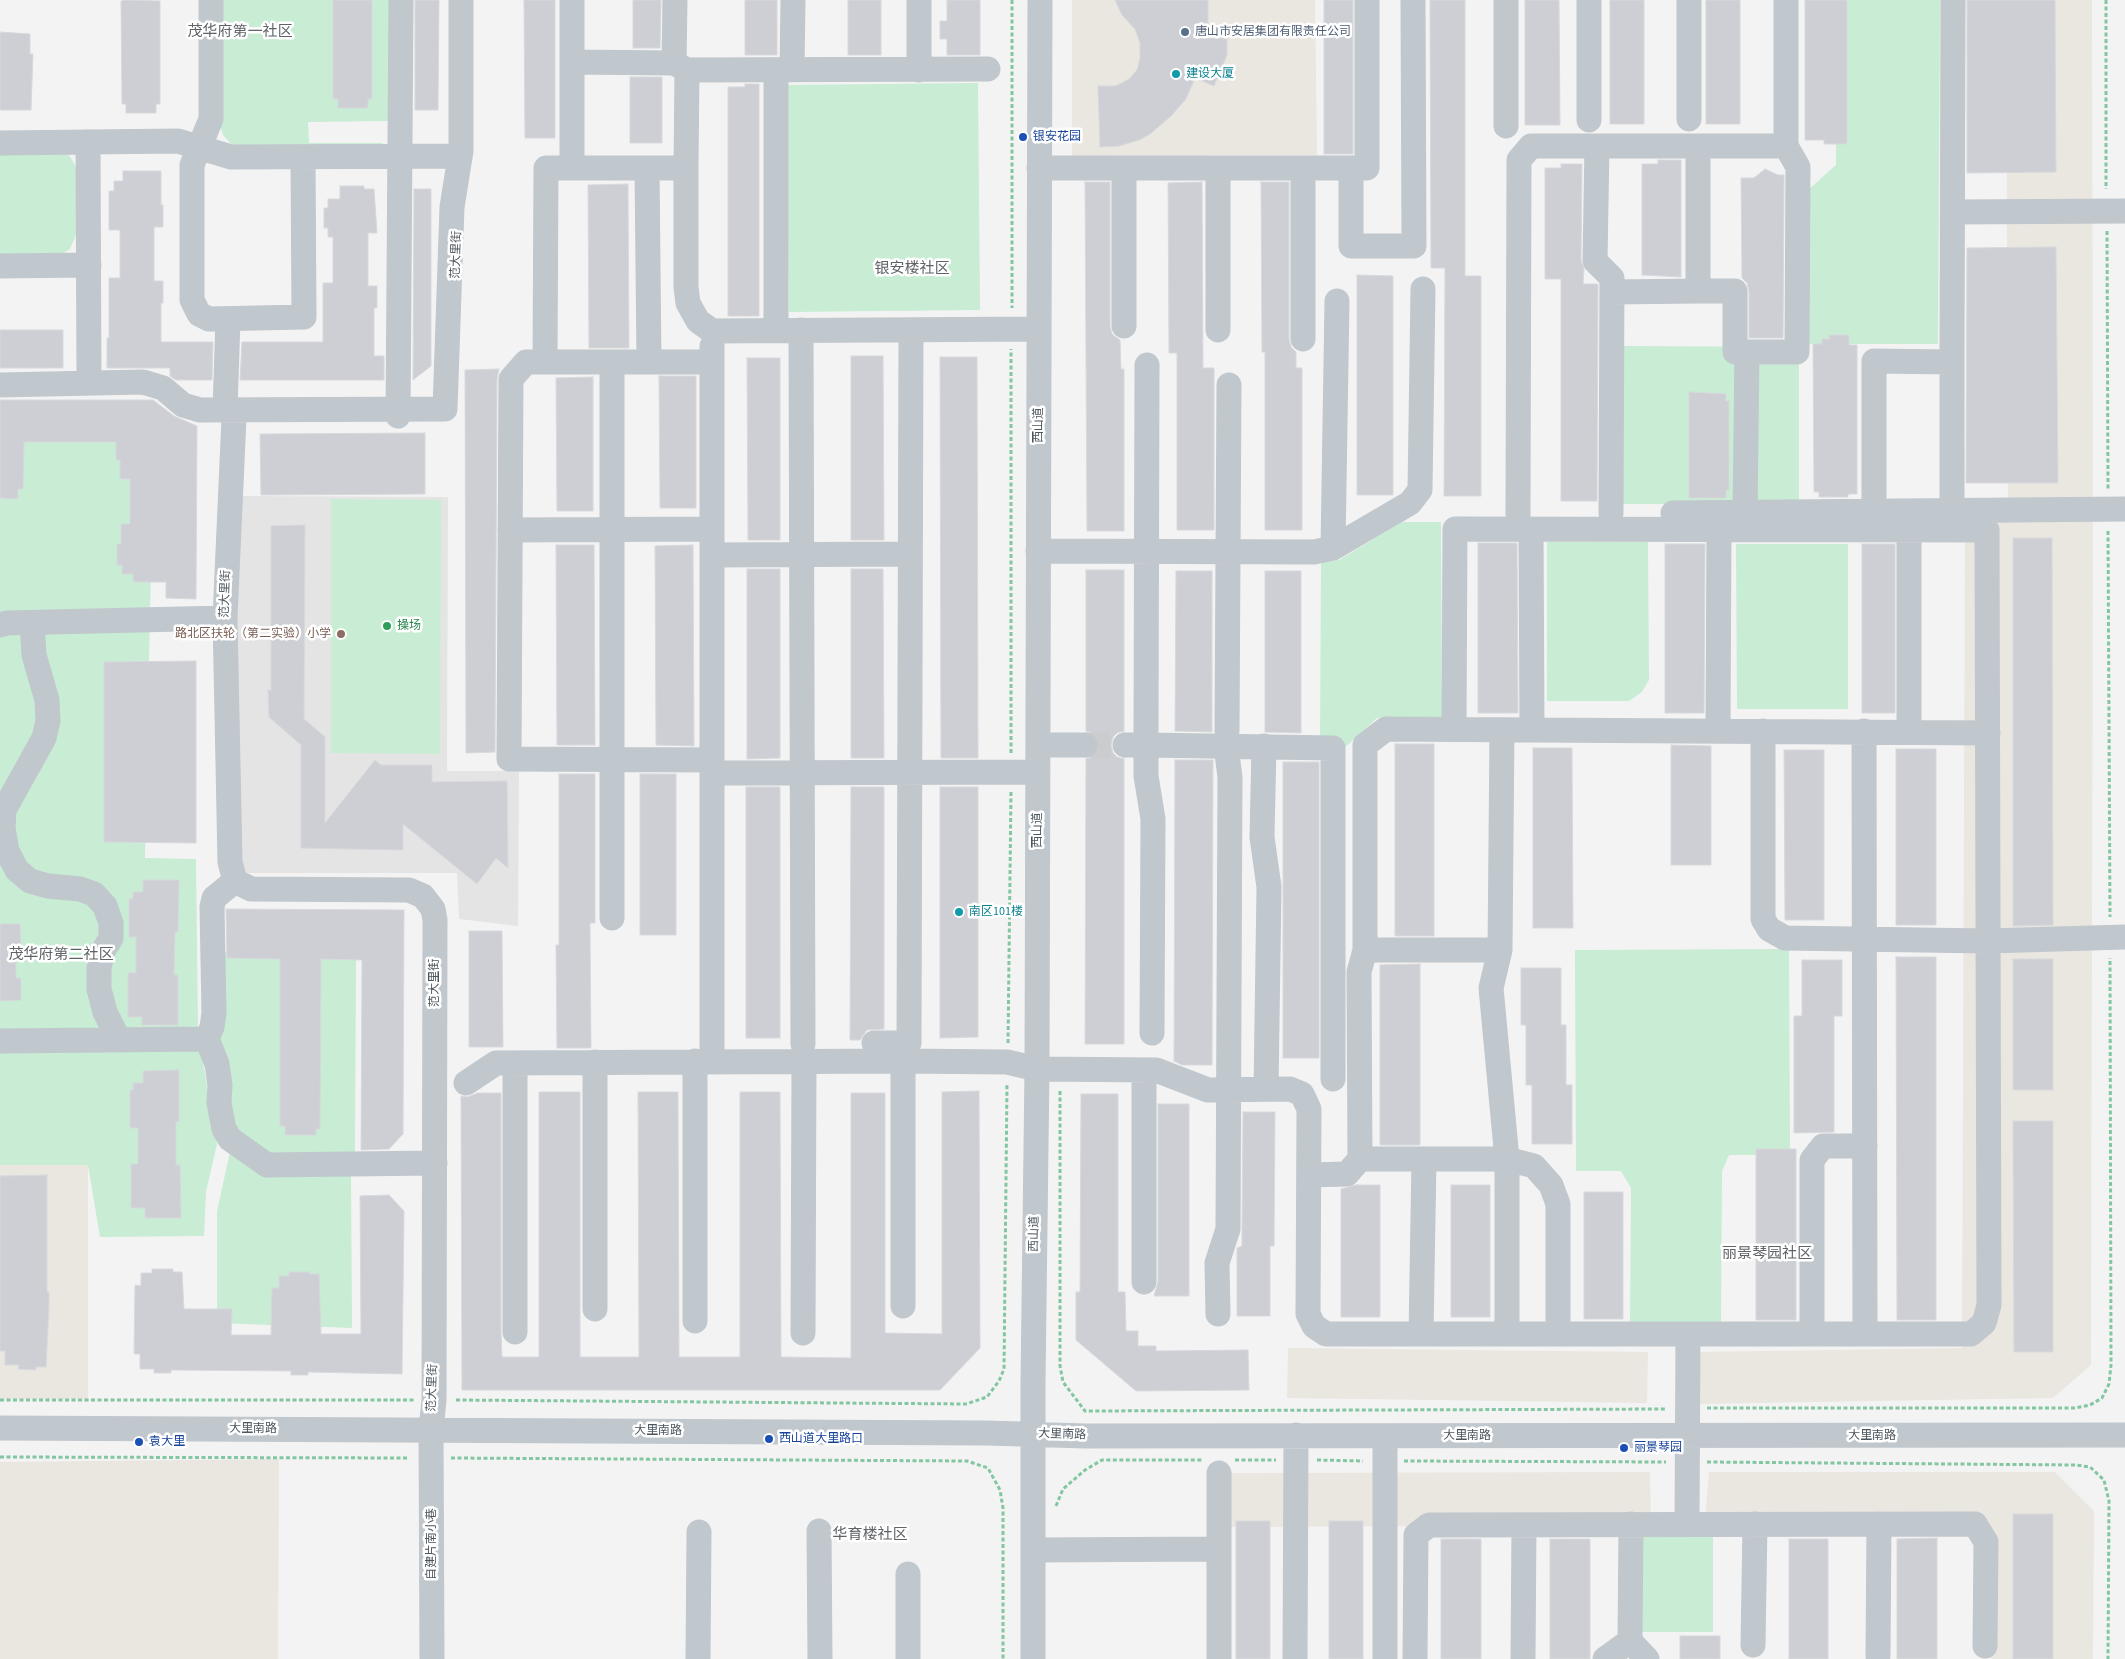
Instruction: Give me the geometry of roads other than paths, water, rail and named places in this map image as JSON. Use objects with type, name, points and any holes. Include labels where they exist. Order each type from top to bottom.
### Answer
[{"type":"street","points":[[211,0],[211,119],[192,165],[192,300],[199,314],[209,319],[304,317],[303,157]]},
{"type":"street","points":[[398,416],[401,0]]},
{"type":"street","name":"范大里街","points":[[230,414],[445,409],[452,207],[460,156],[461,0]]},
{"type":"street","name":"范大里街","points":[[230,414],[452,416],[459,206],[470,151],[468,0]]},
{"type":"street","points":[[572,0],[572,168]]},
{"type":"street","points":[[675,0],[681,67],[686,168],[686,287],[688,304],[698,321],[712,331],[1039,329]]},
{"type":"street","points":[[776,330],[784,70],[793,0]]},
{"type":"street","points":[[919,0],[919,70]]},
{"type":"street","name":"西山道","points":[[1033,1659],[1033,1434],[1037,1069],[1040,0]]},
{"type":"street","points":[[1039,168],[1367,168],[1367,0]]},
{"type":"street","points":[[1351,168],[1351,246],[1414,246],[1413,0]]},
{"type":"street","points":[[1506,0],[1506,126]]},
{"type":"street","points":[[1589,0],[1589,120]]},
{"type":"street","points":[[1689,0],[1689,119]]},
{"type":"street","points":[[1612,292],[1735,292],[1735,352],[1797,352],[1798,167],[1786,146],[1786,0]]},
{"type":"street","points":[[1952,510],[1953,0]]},
{"type":"street","points":[[573,62],[784,70],[988,69]]},
{"type":"street","points":[[88,142],[89,383]]},
{"type":"street","points":[[0,143],[178,142],[231,158],[460,156]]},
{"type":"street","points":[[1532,730],[1518,519],[1520,160],[1531,146],[1786,146]]},
{"type":"street","points":[[1597,146],[1596,261],[1612,278],[1611,514]]},
{"type":"street","points":[[1698,146],[1698,291]]},
{"type":"street","points":[[545,362],[546,168],[686,168]]},
{"type":"street","points":[[647,168],[649,362]]},
{"type":"street","points":[[1124,168],[1124,326]]},
{"type":"street","points":[[1218,168],[1218,330]]},
{"type":"street","points":[[1303,168],[1303,339]]},
{"type":"street","points":[[1953,212],[2116,212]]},
{"type":"street","points":[[0,266],[89,265]]},
{"type":"street","points":[[1038,551],[1314,552],[1334,548],[1410,503],[1420,490],[1423,289]]},
{"type":"street","points":[[1334,548],[1336,301]]},
{"type":"street","points":[[0,385],[143,382],[163,388],[182,404],[200,410],[230,414],[228,319]]},
{"type":"street","points":[[801,330],[803,1333]]},
{"type":"street","points":[[466,1082],[496,1063],[595,1062],[706,1055],[803,1052],[909,1043],[911,330]]},
{"type":"street","points":[[696,1321],[706,1055],[712,766],[712,331]]},
{"type":"street","points":[[1745,512],[1748,352]]},
{"type":"street","points":[[1874,511],[1874,361],[1952,362]]},
{"type":"street","points":[[712,362],[526,362],[511,379],[509,759],[612,760],[801,773],[1038,772]]},
{"type":"street","points":[[612,362],[612,918]]},
{"type":"street","points":[[1147,365],[1145,550],[1139,742],[1153,819],[1152,1033]]},
{"type":"street","points":[[1218,1314],[1217,1263],[1228,1229],[1230,778],[1226,739],[1229,385]]},
{"type":"street","name":"范大里街","points":[[230,414],[220,618],[230,885],[251,889],[409,890],[423,896],[433,909],[435,920],[429,1400],[431,1430]]},
{"type":"street","points":[[1454,729],[1455,529],[1518,519],[1611,514],[2116,509]]},
{"type":"street","points":[[803,1052],[903,1061],[1008,1062],[1037,1069],[1156,1070],[1208,1090],[1290,1089],[1302,1094],[1309,1109],[1308,1314],[1314,1326],[1326,1334],[1971,1334],[1984,1323],[1989,1305],[1987,530],[1719,530],[1518,519]]},
{"type":"street","points":[[510,530],[712,529]]},
{"type":"street","points":[[1718,731],[1719,530]]},
{"type":"street","points":[[1909,530],[1909,731]]},
{"type":"street","points":[[712,555],[910,554]]},
{"type":"street","points":[[0,625],[7,623],[220,618]]},
{"type":"street","points":[[32,623],[34,655],[47,700],[48,721],[44,738],[4,810],[1,828],[7,851],[17,870],[30,881],[48,886],[80,889],[94,894],[105,906],[111,923],[110,938],[103,951],[99,968],[99,989],[105,1012],[119,1040]]},
{"type":"street","points":[[1309,1174],[1347,1174],[1360,1159],[1359,972],[1365,950],[1365,746],[1386,729],[1988,732]]},
{"type":"street","points":[[1502,730],[1500,950],[1491,988],[1507,1159],[1507,1334]]},
{"type":"street","points":[[1763,731],[1763,919],[1769,929],[1785,938],[1988,941],[2117,937]]},
{"type":"street","points":[[1864,731],[1865,1333]]},
{"type":"street","points":[[1139,742],[1226,739],[1264,746],[1333,748],[1334,1079]]},
{"type":"street","points":[[1038,745],[1085,745]]},
{"type":"street","points":[[1264,746],[1262,837],[1269,887],[1266,1089]]},
{"type":"street","points":[[230,885],[214,898],[212,907],[214,1013],[212,1027],[207,1039],[217,1064],[220,1085],[219,1103],[224,1129],[230,1139],[267,1165],[431,1163]]},
{"type":"street","points":[[1365,950],[1500,950]]},
{"type":"street","points":[[0,1041],[207,1039]]},
{"type":"street","points":[[903,1061],[903,1306]]},
{"type":"street","points":[[595,1062],[595,1309]]},
{"type":"street","points":[[515,1063],[515,1332]]},
{"type":"street","points":[[1144,1070],[1144,1282]]},
{"type":"street","points":[[1812,1333],[1812,1160],[1824,1146],[1865,1146]]},
{"type":"street","points":[[1360,1159],[1507,1159],[1534,1166],[1551,1185],[1558,1204],[1558,1334]]},
{"type":"street","points":[[1421,1334],[1424,1159]]},
{"type":"street","points":[[1687,1524],[1688,1334]]},
{"type":"street","name":"大里南路","points":[[0,1428],[1033,1434],[1086,1436],[1687,1437],[2125,1435]]},
{"type":"street","name":"自建片南小巷","points":[[431,1430],[432,1659]]},
{"type":"street","points":[[1295,1659],[1296,1435]]},
{"type":"street","points":[[1385,1436],[1385,1659]]},
{"type":"street","points":[[1219,1464],[1220,1659]]},
{"type":"street","points":[[1631,1524],[1630,1641],[1647,1659]]},
{"type":"street","points":[[1753,1645],[1755,1524]]},
{"type":"street","points":[[1878,1656],[1879,1524]]},
{"type":"street","points":[[1415,1659],[1416,1535],[1429,1525],[1975,1524],[1986,1542],[1985,1646]]},
{"type":"street","points":[[1523,1659],[1524,1525]]},
{"type":"street","points":[[819,1531],[820,1659]]},
{"type":"street","points":[[698,1532],[698,1659]]},
{"type":"street","points":[[1033,1550],[1220,1549]]},
{"type":"street","points":[[908,1574],[908,1659]]},
{"type":"street","points":[[1605,1659],[1630,1641]]},
{"type":"tunnel","points":[[1085,745],[1125,745]]},
{"type":"place","name":"唐山市安居集团有限责任公司","points":[[1185,32]]},
{"type":"place","name":"建设大厦","points":[[1176,74]]},
{"type":"place","name":"银安花园","points":[[1023,137]]},
{"type":"place","name":"操场","points":[[387,626]]},
{"type":"place","name":"路北区扶轮（第二实验）小学","points":[[341,634]]},
{"type":"place","name":"南区101楼","points":[[959,912]]},
{"type":"place","name":"西山道大里路口","points":[[769,1439]]},
{"type":"place","name":"袁大里","points":[[139,1442]]},
{"type":"place","name":"丽景琴园","points":[[1624,1448]]},
{"type":"district","name":"茂华府第一社区","points":[[240,33]]},
{"type":"district","name":"银安楼社区","points":[[912,270]]},
{"type":"district","name":"茂华府第二社区","points":[[61,956]]},
{"type":"district","name":"丽景琴园社区","points":[[1767,1255]]},
{"type":"district","name":"华育楼社区","points":[[870,1536]]}]
